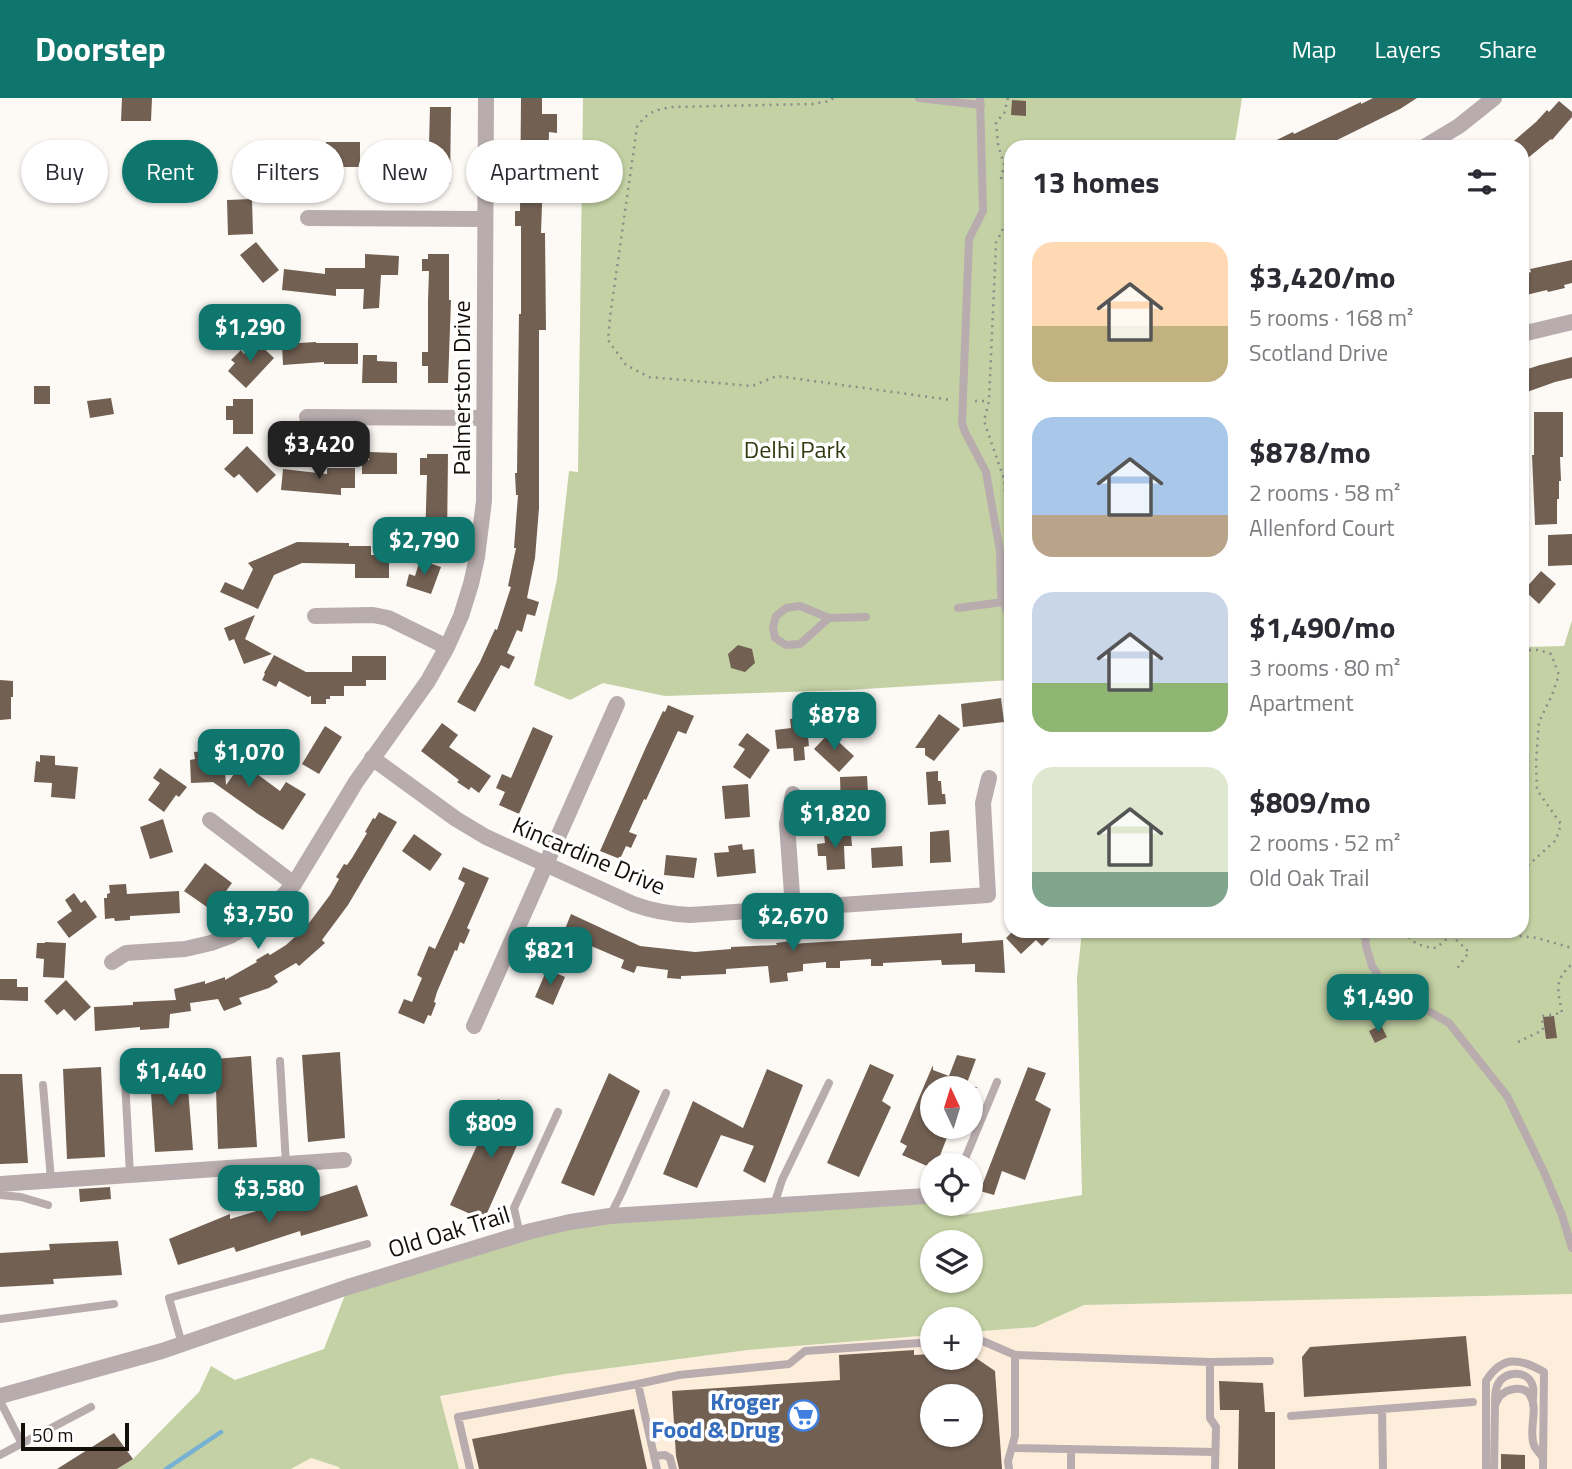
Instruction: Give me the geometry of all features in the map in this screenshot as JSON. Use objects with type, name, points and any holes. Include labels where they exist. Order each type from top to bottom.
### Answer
[{"type":"street","name":"Palmerston Drive","points":[[112,962],[126,953],[185,949],[211,943],[230,936],[269,911],[294,884],[372,758],[428,681],[461,616],[477,558],[484,501],[486,98]]},
{"type":"street","points":[[1436,140],[1459,126],[1494,98]]},
{"type":"street","points":[[308,218],[485,219]]},
{"type":"street","points":[[1529,332],[1572,322]]},
{"type":"street","points":[[307,417],[484,418]]},
{"type":"street","points":[[314,616],[373,615],[388,618],[447,647]]},
{"type":"street","points":[[474,1026],[617,704]]},
{"type":"street","name":"Kincardine Drive","points":[[372,758],[456,819],[486,837],[633,904],[671,914],[690,915],[988,895],[983,803],[989,778]]},
{"type":"street","points":[[793,794],[788,824],[793,909]]},
{"type":"street","points":[[210,820],[294,884]]},
{"type":"street","points":[[0,1184],[344,1160]]},
{"type":"street","name":"Old Oak Trail","points":[[0,1396],[182,1344],[348,1287],[570,1222],[610,1216],[920,1195]]},
{"type":"lane","points":[[919,98],[981,101],[983,211],[970,239],[962,423],[986,472],[1000,551],[1003,602],[958,608]]},
{"type":"lane","points":[[1000,551],[1004,556]]},
{"type":"lane","points":[[829,618],[800,645],[786,645],[775,638],[773,627],[776,616],[786,608],[800,606],[829,618],[866,617]]},
{"type":"lane","points":[[1365,938],[1372,966],[1387,989],[1449,1023],[1507,1096],[1544,1172],[1572,1248]]},
{"type":"lane","points":[[280,1061],[286,1164]]},
{"type":"lane","points":[[125,1079],[130,1175]]},
{"type":"lane","points":[[967,1153],[997,1082]]},
{"type":"lane","points":[[774,1205],[782,1180],[829,1083]]},
{"type":"lane","points":[[43,1085],[51,1180]]},
{"type":"lane","points":[[610,1216],[666,1093]]},
{"type":"lane","points":[[520,1235],[514,1208],[558,1112]]},
{"type":"lane","points":[[0,1195],[20,1197],[48,1205]]},
{"type":"lane","points":[[182,1344],[169,1298],[367,1244]]},
{"type":"lane","points":[[0,1319],[114,1304]]},
{"type":"lane","points":[[983,1341],[1015,1355],[1210,1362],[1270,1361]]},
{"type":"lane","points":[[470,1469],[458,1417],[679,1375],[789,1364],[805,1351],[920,1343]]},
{"type":"lane","points":[[1009,1469],[1008,1461],[1015,1436],[1015,1355]]},
{"type":"lane","points":[[1486,1469],[1486,1381],[1493,1369],[1503,1363],[1517,1361],[1531,1364],[1544,1372],[1545,1466]]},
{"type":"lane","points":[[1210,1362],[1210,1418],[1216,1427],[1215,1469]]},
{"type":"lane","points":[[1494,1469],[1496,1387],[1500,1380],[1510,1374],[1519,1373],[1528,1377],[1533,1386],[1533,1444],[1545,1466]]},
{"type":"lane","points":[[638,1384],[657,1469]]},
{"type":"lane","points":[[1494,1405],[1499,1396],[1508,1391],[1523,1389],[1530,1393],[1534,1405]]},
{"type":"lane","points":[[0,1401],[21,1442]]},
{"type":"lane","points":[[1291,1416],[1473,1402]]},
{"type":"lane","points":[[0,1455],[90,1407]]},
{"type":"lane","points":[[1382,1409],[1383,1469]]},
{"type":"lane","points":[[1013,1448],[1215,1452]]},
{"type":"lane","points":[[1071,1449],[1071,1469]]},
{"type":"lane","points":[[654,1456],[665,1455],[670,1458],[673,1469]]},
{"type":"path","points":[[833,98],[830,101],[811,104],[672,107],[656,110],[643,118],[637,127],[608,340],[626,365],[649,376],[752,386],[777,376],[963,402],[989,401]]},
{"type":"path","points":[[1001,179],[1004,165],[996,122],[1003,114],[1008,98]]},
{"type":"path","points":[[1003,229],[996,243],[989,401],[984,421],[1004,480]]},
{"type":"path","points":[[1529,650],[1551,654],[1559,674],[1539,722],[1536,781],[1537,790],[1561,824],[1556,840],[1529,865]]},
{"type":"path","points":[[1529,937],[1572,948]]},
{"type":"path","points":[[1410,938],[1423,947],[1436,948],[1448,938]]},
{"type":"path","points":[[1454,938],[1469,952],[1456,970]]},
{"type":"path","points":[[1518,1042],[1543,1030],[1542,1016],[1562,1013],[1557,986],[1562,973],[1572,964]]},
{"type":"shaded area","points":[[1572,1294],[1572,1469],[459,1469],[440,1396],[565,1374],[748,1350],[920,1336],[920,1370],[983,1370],[983,1331],[1035,1327],[1084,1305]]},
{"type":"shaded area","points":[[311,1458],[339,1467],[340,1469],[291,1469]]},
{"type":"green space","name":"Delhi Park","points":[[583,98],[1242,98],[1235,140],[1004,140],[1004,680],[848,690],[665,696],[603,683],[570,700],[534,685],[557,579],[569,471],[578,472],[582,203],[623,203],[623,140],[582,140]]},
{"type":"green space","points":[[1572,620],[1572,1294],[1084,1305],[1035,1327],[983,1331],[983,1307],[920,1307],[920,1336],[748,1350],[565,1374],[440,1396],[459,1469],[340,1469],[311,1458],[291,1469],[117,1469],[133,1459],[199,1392],[211,1366],[235,1380],[324,1349],[348,1287],[570,1222],[920,1200],[920,1216],[983,1216],[983,1212],[1082,1195],[1077,978],[1081,938],[1529,938],[1529,647],[1564,646]]},
{"type":"building","points":[[122,98],[152,98],[151,121],[121,121]]},
{"type":"building","points":[[521,98],[542,98],[542,114],[557,114],[557,133],[549,132],[549,140],[521,140]]},
{"type":"building","points":[[1373,98],[1417,98],[1337,140],[1276,140],[1361,102]]},
{"type":"building","points":[[1012,100],[1026,101],[1026,116],[1011,115]]},
{"type":"building","points":[[1559,101],[1572,112],[1572,117],[1552,140],[1529,157],[1529,140],[1515,140],[1547,110],[1549,112]]},
{"type":"building","points":[[430,107],[451,107],[451,140],[429,140]]},
{"type":"building","points":[[344,142],[358,142],[358,167],[344,167]]},
{"type":"building","points":[[227,200],[232,200],[232,203],[252,203],[253,234],[228,235]]},
{"type":"building","points":[[520,203],[542,203],[541,233],[545,233],[546,330],[539,330],[539,508],[535,558],[527,598],[539,602],[535,616],[527,614],[522,632],[517,630],[507,653],[515,657],[509,669],[501,665],[475,712],[457,702],[495,629],[497,630],[511,587],[508,586],[516,548],[518,495],[515,473],[521,314],[521,226],[515,226],[515,211],[520,211]]},
{"type":"building","points":[[256,242],[279,270],[263,283],[240,255]]},
{"type":"building","points":[[365,254],[399,256],[398,275],[381,275],[379,308],[363,309],[364,289],[336,289],[336,296],[282,290],[284,269],[325,274],[325,268],[365,268]]},
{"type":"building","points":[[428,254],[449,254],[451,300],[448,383],[428,383],[428,366],[422,366],[422,352],[428,352],[429,271],[422,271],[422,259],[428,259]]},
{"type":"building","points":[[1572,260],[1572,283],[1564,285],[1565,288],[1529,294],[1530,269]]},
{"type":"building","points":[[256,341],[274,358],[246,388],[228,371],[235,363],[231,360],[241,350],[244,354]]},
{"type":"building","points":[[358,343],[358,364],[324,362],[283,365],[282,344]]},
{"type":"building","points":[[363,355],[377,355],[377,361],[397,362],[397,383],[362,383]]},
{"type":"building","points":[[1572,357],[1572,378],[1529,391],[1529,369]]},
{"type":"building","points":[[34,386],[50,386],[50,404],[34,404]]},
{"type":"building","points":[[111,398],[114,414],[90,418],[87,401]]},
{"type":"building","points":[[233,399],[253,399],[253,434],[233,434],[233,420],[226,420],[226,406],[233,406]]},
{"type":"building","points":[[1534,412],[1563,412],[1563,457],[1560,457],[1557,524],[1535,525],[1532,455]]},
{"type":"building","points":[[247,446],[276,475],[257,493],[239,474],[234,478],[224,469]]},
{"type":"building","points":[[369,452],[397,453],[397,474],[362,474],[362,460],[369,460]]},
{"type":"building","points":[[427,454],[448,454],[447,543],[425,542],[427,475],[420,475],[420,458],[427,458]]},
{"type":"building","points":[[327,468],[355,468],[355,488],[341,488],[341,495],[281,490],[283,469],[327,474]]},
{"type":"building","points":[[1572,534],[1572,565],[1548,566],[1548,535]]},
{"type":"building","points":[[297,542],[371,546],[371,555],[389,555],[389,578],[355,578],[355,564],[302,563],[274,575],[258,609],[220,592],[225,582],[243,590],[253,569],[248,563]]},
{"type":"building","points":[[420,560],[441,567],[431,594],[406,586],[409,574],[415,576]]},
{"type":"building","points":[[1541,571],[1556,584],[1539,604],[1529,595],[1529,584]]},
{"type":"building","points":[[255,615],[245,639],[272,654],[244,664],[234,639],[229,641],[224,628]]},
{"type":"building","points":[[738,645],[752,649],[755,663],[745,672],[731,668],[728,654]]},
{"type":"building","points":[[274,655],[306,672],[352,672],[352,656],[386,656],[386,680],[366,680],[366,686],[344,686],[344,696],[330,696],[330,699],[326,699],[326,704],[311,704],[311,696],[308,697],[279,681],[276,687],[262,680]]},
{"type":"building","points":[[0,680],[13,681],[11,719],[0,720]]},
{"type":"building","points":[[1001,698],[1004,722],[963,727],[961,704]]},
{"type":"building","points":[[668,705],[694,716],[686,734],[678,731],[629,832],[637,835],[631,848],[626,846],[620,859],[600,851],[646,747]]},
{"type":"building","points":[[939,714],[960,729],[934,761],[925,755],[925,748],[915,748]]},
{"type":"building","points":[[801,718],[802,729],[807,728],[809,746],[804,747],[805,760],[794,761],[793,748],[777,749],[775,730],[791,728],[790,719]]},
{"type":"building","points":[[442,723],[458,735],[449,747],[491,776],[479,793],[457,782],[459,780],[421,751]]},
{"type":"building","points":[[325,726],[342,737],[319,774],[302,764]]},
{"type":"building","points":[[533,727],[553,736],[519,814],[499,805],[505,792],[496,788],[502,774],[511,778]]},
{"type":"building","points":[[747,733],[770,750],[750,779],[733,767],[745,749],[738,745]]},
{"type":"building","points":[[829,733],[854,756],[839,772],[814,749]]},
{"type":"building","points":[[206,751],[207,758],[224,757],[226,785],[242,763],[280,791],[286,782],[306,794],[283,830],[213,782],[191,783],[190,760],[195,759],[194,752]]},
{"type":"building","points":[[40,755],[55,756],[55,765],[78,767],[75,799],[51,797],[52,783],[34,782],[36,761],[40,762]]},
{"type":"building","points":[[160,768],[187,787],[179,797],[176,795],[164,812],[148,800],[160,783],[153,778]]},
{"type":"building","points":[[938,771],[938,781],[941,781],[946,804],[928,805],[926,772]]},
{"type":"building","points":[[867,776],[868,793],[861,793],[862,808],[841,809],[840,777]]},
{"type":"building","points":[[748,784],[750,817],[725,819],[722,786]]},
{"type":"building","points":[[379,812],[397,822],[348,905],[322,940],[325,943],[299,966],[296,963],[274,976],[278,982],[269,988],[239,998],[242,1004],[224,1011],[218,999],[190,1003],[191,1011],[170,1014],[169,1028],[140,1030],[140,1027],[95,1031],[94,1007],[176,1000],[174,989],[205,981],[205,984],[225,977],[225,980],[286,945],[306,927],[330,895],[339,879],[336,877],[344,864],[347,865],[352,858],[373,818],[375,819]]},
{"type":"building","points":[[163,819],[173,852],[150,859],[140,827]]},
{"type":"building","points":[[949,830],[951,862],[930,863],[930,832]]},
{"type":"building","points":[[414,834],[442,854],[430,871],[402,851]]},
{"type":"building","points":[[851,834],[852,846],[844,846],[845,869],[827,870],[826,856],[818,856],[817,844],[825,843],[824,835]]},
{"type":"building","points":[[742,844],[743,850],[754,849],[756,873],[717,877],[714,853],[729,852],[728,846]]},
{"type":"building","points":[[902,846],[903,866],[872,868],[871,848]]},
{"type":"building","points":[[666,855],[697,858],[694,878],[664,875]]},
{"type":"building","points":[[205,863],[232,883],[218,902],[214,899],[207,907],[184,891]]},
{"type":"building","points":[[463,867],[489,878],[467,928],[470,930],[464,944],[460,942],[457,951],[455,950],[437,992],[431,1016],[428,1015],[424,1024],[398,1013],[404,999],[412,1002],[422,978],[417,975],[429,946],[435,949],[465,883],[458,879]]},
{"type":"building","points":[[126,884],[127,894],[179,891],[180,913],[130,916],[130,920],[105,919],[104,898],[110,893],[109,885]]},
{"type":"building","points":[[74,893],[81,903],[85,900],[97,917],[69,938],[57,922],[72,911],[65,900]]},
{"type":"building","points":[[571,914],[640,946],[695,952],[777,945],[776,943],[791,941],[791,944],[962,933],[962,943],[1003,940],[1005,973],[975,972],[975,964],[942,965],[941,960],[871,966],[871,959],[840,961],[840,968],[826,968],[826,962],[803,964],[803,971],[787,973],[788,981],[770,983],[768,966],[726,969],[726,974],[667,978],[668,970],[637,966],[634,973],[621,968],[624,960],[563,934]]},
{"type":"building","points":[[1006,938],[1050,938],[1042,946],[1036,940],[1021,954]]},
{"type":"building","points":[[37,943],[66,943],[64,978],[43,977],[44,959],[36,958]]},
{"type":"building","points":[[547,969],[565,977],[553,1005],[535,997]]},
{"type":"building","points":[[0,979],[17,979],[17,987],[28,987],[28,1001],[0,1000]]},
{"type":"building","points":[[66,980],[91,1007],[75,1021],[64,1009],[57,1015],[44,1001]]},
{"type":"building","points":[[1554,1016],[1557,1038],[1546,1039],[1543,1017]]},
{"type":"building","points":[[1381,1025],[1387,1037],[1375,1043],[1369,1031]]},
{"type":"building","points":[[340,1052],[345,1138],[308,1142],[302,1055]]},
{"type":"building","points":[[957,1055],[976,1059],[970,1076],[949,1076]]},
{"type":"building","points":[[251,1056],[257,1147],[218,1149],[215,1059]]},
{"type":"building","points":[[149,1064],[186,1064],[193,1150],[155,1152]]},
{"type":"building","points":[[870,1064],[894,1075],[882,1101],[891,1107],[859,1177],[827,1163]]},
{"type":"building","points":[[933,1065],[933,1070],[949,1076],[928,1076]]},
{"type":"building","points":[[101,1067],[105,1157],[67,1159],[63,1069]]},
{"type":"building","points":[[1028,1067],[1046,1073],[1035,1100],[1051,1109],[1025,1180],[1002,1171],[994,1195],[983,1192],[983,1183]]},
{"type":"building","points":[[767,1069],[803,1085],[765,1183],[743,1171],[754,1146],[721,1135],[697,1188],[663,1174],[693,1101],[743,1128]]},
{"type":"building","points":[[609,1073],[640,1091],[594,1196],[561,1183]]},
{"type":"building","points":[[0,1074],[22,1074],[28,1163],[0,1164]]},
{"type":"building","points":[[920,1095],[920,1139],[946,1139],[941,1153],[920,1153],[920,1163],[902,1155],[907,1146],[900,1142]]},
{"type":"building","points":[[498,1099],[531,1114],[484,1220],[450,1205]]},
{"type":"building","points":[[357,1185],[368,1216],[301,1236],[300,1231],[236,1252],[234,1247],[178,1265],[169,1239],[230,1214],[230,1219],[293,1200],[294,1205]]},
{"type":"building","points":[[110,1187],[111,1199],[80,1202],[79,1189]]},
{"type":"building","points":[[118,1241],[122,1275],[53,1279],[54,1284],[0,1287],[0,1253],[50,1250],[49,1244]]},
{"type":"building","points":[[1466,1336],[1471,1386],[1304,1397],[1302,1357],[1310,1347]]},
{"type":"building","name":"Kroger Food & Drug","points":[[914,1350],[914,1355],[920,1355],[920,1370],[983,1370],[983,1363],[995,1371],[1002,1469],[679,1469],[672,1391],[840,1380],[839,1355]]},
{"type":"building","points":[[1219,1381],[1263,1383],[1265,1412],[1275,1412],[1275,1469],[1238,1469],[1239,1410],[1220,1410]]},
{"type":"building","points":[[634,1409],[647,1469],[479,1469],[472,1439]]},
{"type":"building","points":[[114,1433],[133,1459],[117,1469],[57,1469]]},
{"type":"building","points":[[1501,1454],[1525,1455],[1525,1469],[1501,1469]]},
{"type":"waterway","points":[[166,1469],[221,1432]]},
{"type":"place","name":"Kroger Food & Drug","points":[[803,1416]]}]
